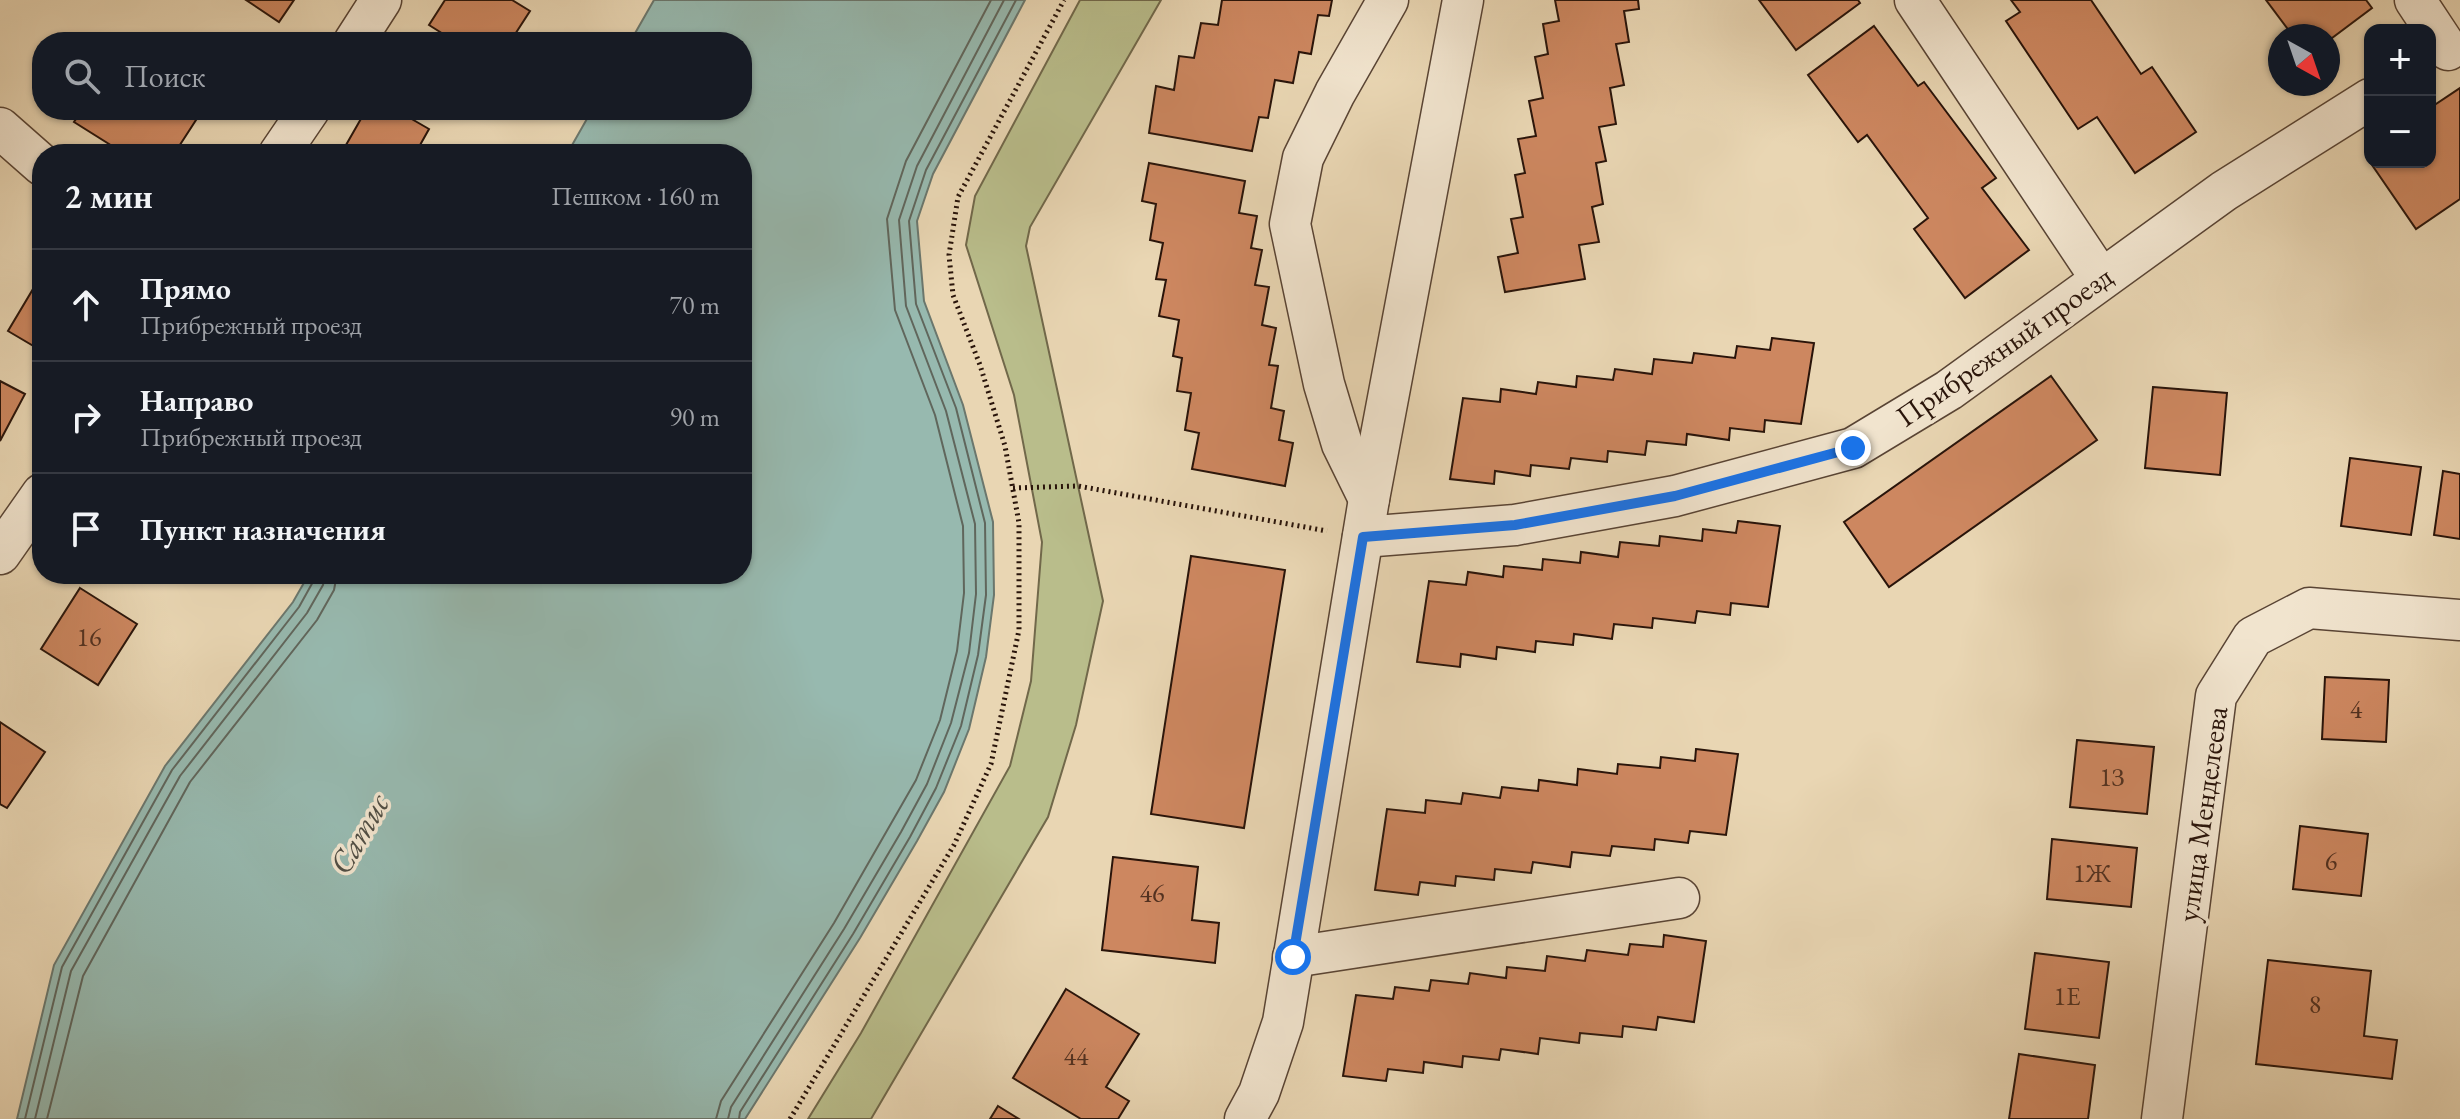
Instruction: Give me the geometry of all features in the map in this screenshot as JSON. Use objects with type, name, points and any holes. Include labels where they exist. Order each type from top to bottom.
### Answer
[{"type":"street","points":[[360,32],[381,0]]},
{"type":"street","points":[[1366,518],[1324,384],[1290,224],[1303,158],[1335,93],[1388,0]]},
{"type":"street","points":[[1245,1119],[1259,1093],[1283,1022],[1366,518],[1463,0]]},
{"type":"street","points":[[1915,0],[2101,279]]},
{"type":"street","points":[[2415,0],[2446,52]]},
{"type":"street","name":"Прибрежный проезд","points":[[1366,518],[1515,525],[1675,496],[1853,448],[1949,390],[2224,191],[2364,103]]},
{"type":"street","points":[[286,144],[302,120]]},
{"type":"street","points":[[0,128],[32,156]]},
{"type":"street","points":[[0,554],[32,508]]},
{"type":"street","name":"улица Менделеева","points":[[2162,1119],[2216,696],[2253,637],[2309,608],[2460,620]]},
{"type":"street","points":[[1293,957],[1679,898]]},
{"type":"path","points":[[790,1119],[954,845],[991,764],[1019,630],[1019,523],[1005,446],[980,365],[953,295],[949,255],[958,197],[1064,0]]},
{"type":"path","points":[[1013,488],[1078,486],[1366,518]]},
{"type":"green space","points":[[1080,0],[1161,0],[1030,227],[1026,246],[1103,601],[1076,725],[1048,817],[871,1119],[808,1119],[861,1033],[1010,766],[1031,681],[1042,542],[1014,395],[966,245],[975,196]]},
{"type":"water","name":"Сатис","points":[[654,0],[1025,0],[933,174],[917,221],[924,301],[963,405],[993,522],[994,595],[986,657],[969,729],[944,792],[917,841],[860,938],[745,1119],[17,1119],[54,965],[165,766],[293,602],[303,584],[752,584],[752,144],[573,144],[586,120],[752,120],[752,32],[636,32]]},
{"type":"building","points":[[246,0],[294,0],[279,22]]},
{"type":"building","points":[[445,0],[512,0],[530,11],[516,32],[440,32],[429,25]]},
{"type":"building","points":[[1222,0],[1332,0],[1329,16],[1318,15],[1311,54],[1299,52],[1293,83],[1275,80],[1268,118],[1259,117],[1252,151],[1149,133],[1156,86],[1174,90],[1179,56],[1194,58],[1201,23],[1218,25]]},
{"type":"building","points":[[1555,0],[1638,0],[1639,9],[1624,11],[1629,42],[1616,44],[1624,85],[1610,88],[1616,124],[1599,127],[1606,161],[1596,163],[1603,204],[1592,207],[1599,242],[1579,245],[1585,279],[1505,292],[1498,257],[1518,253],[1511,219],[1523,217],[1515,175],[1525,173],[1518,139],[1536,136],[1529,101],[1543,98],[1535,57],[1548,54],[1543,24],[1559,21]]},
{"type":"building","points":[[1759,0],[1858,0],[1860,3],[1796,50]]},
{"type":"building","points":[[2011,0],[2091,0],[2141,74],[2152,67],[2196,132],[2135,173],[2097,117],[2078,129],[2006,21],[2020,12]]},
{"type":"building","points":[[2266,0],[2366,0],[2372,8],[2340,32],[2340,24],[2284,24]]},
{"type":"building","points":[[1874,26],[1918,86],[1924,82],[1996,178],[1982,188],[2029,250],[1965,298],[1914,229],[1928,218],[1867,135],[1858,142],[1808,75]]},
{"type":"building","points":[[2460,88],[2460,199],[2416,229],[2374,168],[2436,168],[2436,104]]},
{"type":"building","points":[[196,120],[180,144],[109,144],[74,122]]},
{"type":"building","points":[[360,120],[413,120],[429,129],[421,144],[347,144]]},
{"type":"building","points":[[1149,163],[1245,181],[1239,213],[1257,216],[1251,248],[1262,250],[1255,285],[1269,287],[1262,325],[1276,328],[1269,365],[1278,366],[1271,408],[1284,411],[1279,440],[1293,443],[1285,486],[1192,469],[1199,433],[1185,430],[1191,393],[1177,391],[1182,358],[1173,356],[1179,320],[1159,316],[1166,280],[1156,279],[1163,243],[1150,240],[1156,204],[1142,201]]},
{"type":"building","points":[[32,291],[32,345],[8,331]]},
{"type":"building","points":[[1772,338],[1814,343],[1801,424],[1765,420],[1764,432],[1730,428],[1729,440],[1687,434],[1686,445],[1647,441],[1645,455],[1608,451],[1607,462],[1571,458],[1569,469],[1531,465],[1530,476],[1495,471],[1494,484],[1450,479],[1463,398],[1500,402],[1501,389],[1536,394],[1538,382],[1576,387],[1577,376],[1613,380],[1615,369],[1652,374],[1654,359],[1692,363],[1694,353],[1735,358],[1737,346],[1770,350]]},
{"type":"building","points":[[2051,376],[2097,440],[1889,587],[1844,522]]},
{"type":"building","points":[[0,381],[25,394],[0,441]]},
{"type":"building","points":[[2153,387],[2227,393],[2220,475],[2145,468]]},
{"type":"building","points":[[2350,458],[2421,467],[2411,535],[2341,526]]},
{"type":"building","points":[[2443,471],[2460,474],[2460,539],[2434,535]]},
{"type":"building","points":[[1738,521],[1780,526],[1768,607],[1731,603],[1730,615],[1697,611],[1695,623],[1653,618],[1652,628],[1614,624],[1612,639],[1574,634],[1573,645],[1536,641],[1535,652],[1497,647],[1496,659],[1461,654],[1460,667],[1417,662],[1429,581],[1466,585],[1468,572],[1503,577],[1504,566],[1542,570],[1543,559],[1580,563],[1581,552],[1618,557],[1620,542],[1659,546],[1660,536],[1702,541],[1703,529],[1736,533]]},
{"type":"building","points":[[1191,556],[1285,570],[1244,828],[1151,814]]},
{"type":"building","points":[[80,588],[137,624],[98,685],[41,649]]},
{"type":"building","points":[[2325,677],[2389,680],[2386,742],[2322,739]]},
{"type":"building","points":[[0,722],[45,752],[7,808],[0,804]]},
{"type":"building","points":[[2077,740],[2154,747],[2147,814],[2070,807]]},
{"type":"building","points":[[1696,749],[1738,754],[1726,835],[1690,831],[1688,843],[1655,839],[1654,850],[1612,846],[1610,856],[1572,852],[1570,867],[1533,862],[1531,873],[1495,869],[1494,880],[1456,876],[1455,886],[1420,882],[1418,895],[1375,890],[1387,809],[1425,813],[1426,800],[1461,804],[1463,793],[1500,798],[1502,787],[1538,791],[1539,780],[1577,785],[1578,769],[1617,774],[1618,764],[1660,768],[1661,757],[1695,761]]},
{"type":"building","points":[[2300,826],[2368,834],[2361,896],[2293,889]]},
{"type":"building","points":[[2052,839],[2137,848],[2131,907],[2047,899]]},
{"type":"building","points":[[1113,857],[1198,867],[1192,920],[1219,923],[1215,963],[1102,950]]},
{"type":"building","points":[[1664,935],[1706,941],[1694,1022],[1658,1017],[1656,1030],[1623,1026],[1622,1037],[1580,1033],[1579,1043],[1540,1038],[1538,1054],[1501,1049],[1499,1060],[1463,1056],[1462,1067],[1424,1062],[1423,1073],[1388,1069],[1386,1081],[1343,1076],[1356,995],[1393,999],[1395,987],[1429,991],[1431,980],[1468,984],[1470,973],[1506,978],[1507,967],[1545,971],[1547,956],[1585,961],[1587,950],[1628,955],[1630,944],[1663,947]]},
{"type":"building","points":[[2035,953],[2109,962],[2099,1038],[2025,1029]]},
{"type":"building","points":[[2268,960],[2371,971],[2364,1036],[2397,1040],[2392,1079],[2256,1064]]},
{"type":"building","points":[[1066,989],[1139,1034],[1106,1087],[1129,1101],[1118,1119],[1081,1119],[1013,1078]]},
{"type":"building","points":[[2019,1054],[2095,1065],[2088,1119],[2009,1119]]},
{"type":"building","points":[[998,1106],[1019,1119],[990,1119]]},
{"type":"route","points":[[1293,957],[1363,537],[1515,525],[1675,496],[1853,448]]}]
